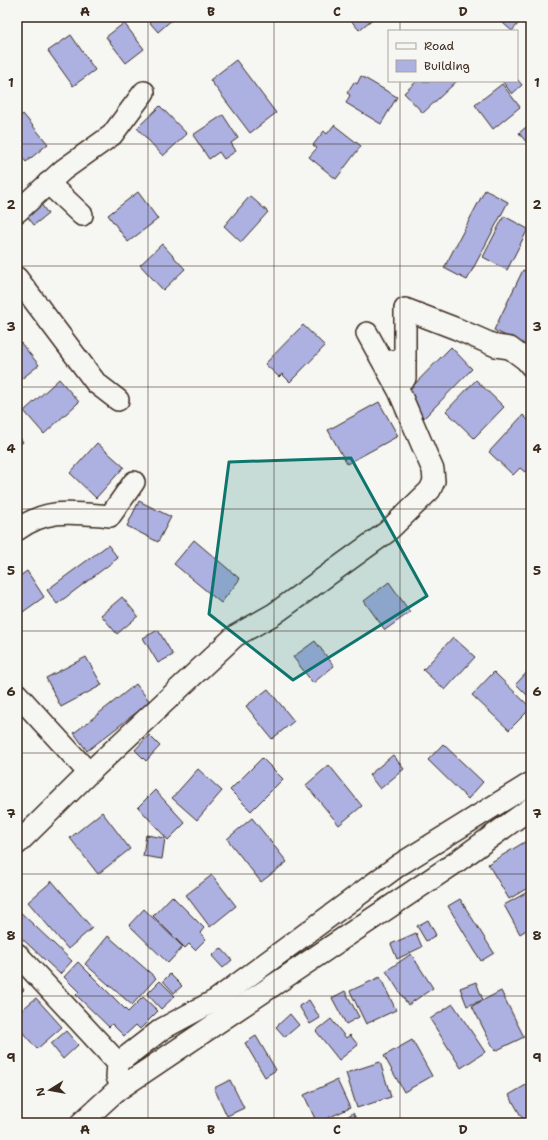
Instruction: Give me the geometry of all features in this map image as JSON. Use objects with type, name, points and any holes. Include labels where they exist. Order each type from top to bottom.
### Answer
[{"type":"street","points":[[17,212],[63,170],[112,135],[144,92]]},
{"type":"street","points":[[48,183],[82,215]]},
{"type":"street","points":[[17,278],[96,383],[118,400]]},
{"type":"street","points":[[17,844],[235,636],[274,614],[387,532],[430,490],[434,481],[433,470],[399,391],[367,333],[405,378],[404,309],[457,329],[496,346],[510,348],[526,360],[531,366]]},
{"type":"street","points":[[17,530],[31,519],[60,512],[110,516],[134,482]]},
{"type":"street","points":[[17,694],[90,773]]},
{"type":"street","points":[[118,1063],[162,1029],[216,1000],[399,865],[531,783]]},
{"type":"street","points":[[81,1123],[116,1091],[454,864],[531,808]]},
{"type":"street","points":[[17,954],[118,1063],[116,1091]]},
{"type":"highlighted area","points":[[351,458],[427,596],[293,680],[209,614],[229,462]]},
{"type":"building","points":[[145,17],[175,17],[158,32]]},
{"type":"building","points":[[348,17],[375,17],[359,30]]},
{"type":"building","points":[[496,17],[524,17],[513,30],[511,30]]},
{"type":"building","points":[[124,23],[144,49],[126,63],[106,37]]},
{"type":"building","points":[[71,35],[95,70],[73,86],[48,51]]},
{"type":"building","points":[[236,60],[276,113],[250,133],[210,80]]},
{"type":"building","points":[[361,76],[397,97],[381,124],[346,103],[350,95],[347,93],[354,82],[357,84]]},
{"type":"building","points":[[518,80],[522,85],[512,94],[503,82],[518,82]]},
{"type":"building","points":[[416,82],[456,82],[423,113],[404,93]]},
{"type":"building","points":[[502,84],[520,107],[493,129],[475,105]]},
{"type":"building","points":[[160,106],[187,134],[163,156],[137,128]]},
{"type":"building","points":[[23,114],[48,144],[26,162],[17,151],[17,119]]},
{"type":"building","points":[[223,115],[238,138],[231,143],[236,151],[224,159],[219,152],[209,159],[193,135]]},
{"type":"building","points":[[531,123],[531,148],[519,133]]},
{"type":"building","points":[[334,125],[361,146],[336,179],[309,157],[317,148],[313,145],[324,131],[327,134]]},
{"type":"building","points":[[485,190],[508,202],[467,280],[444,268]]},
{"type":"building","points":[[138,192],[158,219],[128,242],[108,215]]},
{"type":"building","points":[[250,196],[268,212],[241,242],[224,226]]},
{"type":"building","points":[[41,204],[48,214],[34,225],[26,215]]},
{"type":"building","points":[[504,216],[528,229],[507,270],[483,257]]},
{"type":"building","points":[[162,244],[185,269],[163,290],[140,265]]},
{"type":"building","points":[[523,270],[531,274],[530,348],[494,330]]},
{"type":"building","points":[[303,325],[325,346],[290,382],[282,374],[279,377],[265,364]]},
{"type":"building","points":[[20,342],[39,365],[19,381],[17,379],[17,345]]},
{"type":"building","points":[[451,347],[472,369],[424,418],[403,396]]},
{"type":"building","points":[[59,379],[79,402],[44,434],[24,411]]},
{"type":"building","points":[[476,380],[504,407],[474,438],[446,411]]},
{"type":"building","points":[[379,402],[398,436],[347,464],[328,430]]},
{"type":"building","points":[[523,415],[531,423],[531,466],[525,472],[520,468],[513,475],[489,452]]},
{"type":"building","points":[[17,434],[23,442],[17,447]]},
{"type":"building","points":[[97,443],[124,467],[96,498],[70,473]]},
{"type":"building","points":[[139,501],[171,517],[158,542],[127,526]]},
{"type":"building","points":[[194,540],[240,579],[221,603],[174,564]]},
{"type":"building","points":[[108,545],[118,558],[57,604],[47,590]]},
{"type":"building","points":[[27,571],[44,597],[20,614],[17,609],[17,578]]},
{"type":"building","points":[[389,582],[410,612],[385,630],[364,601]]},
{"type":"building","points":[[122,597],[138,616],[117,634],[101,615]]},
{"type":"building","points":[[158,630],[173,655],[158,663],[143,638]]},
{"type":"building","points":[[453,637],[475,657],[445,690],[423,670]]},
{"type":"building","points":[[315,641],[334,666],[313,683],[293,657]]},
{"type":"building","points":[[86,657],[102,685],[61,707],[46,678]]},
{"type":"building","points":[[531,668],[531,699],[516,684]]},
{"type":"building","points":[[494,672],[531,708],[509,730],[472,695]]},
{"type":"building","points":[[136,684],[150,702],[87,751],[74,733]]},
{"type":"building","points":[[268,689],[294,721],[272,739],[246,706]]},
{"type":"building","points":[[149,735],[160,746],[146,761],[135,750]]},
{"type":"building","points":[[443,744],[483,782],[468,799],[428,760]]},
{"type":"building","points":[[393,755],[404,769],[380,789],[369,775]]},
{"type":"building","points":[[262,758],[283,779],[251,811],[230,790]]},
{"type":"building","points":[[329,765],[362,806],[339,825],[306,785]]},
{"type":"building","points":[[198,769],[222,791],[197,820],[172,798]]},
{"type":"building","points":[[155,790],[185,823],[168,840],[138,807]]},
{"type":"building","points":[[102,812],[130,849],[98,874],[70,838]]},
{"type":"building","points":[[252,818],[287,862],[261,882],[227,839]]},
{"type":"building","points":[[146,835],[165,838],[162,859],[143,856]]},
{"type":"building","points":[[528,840],[531,845],[531,875],[528,876],[531,886],[509,899],[488,864]]},
{"type":"building","points":[[212,875],[236,906],[210,927],[186,895]]},
{"type":"building","points":[[52,881],[92,928],[68,949],[28,902]]},
{"type":"building","points":[[531,890],[531,927],[520,934],[504,905]]},
{"type":"building","points":[[172,896],[204,928],[200,933],[206,939],[195,950],[189,944],[185,948],[153,916]]},
{"type":"building","points":[[460,899],[494,953],[481,961],[448,906]]},
{"type":"building","points":[[17,909],[72,961],[60,974],[17,934]]},
{"type":"building","points":[[144,909],[183,947],[168,963],[129,925]]},
{"type":"building","points":[[428,920],[436,935],[426,941],[417,926]]},
{"type":"building","points":[[416,933],[422,947],[397,959],[391,944]]},
{"type":"building","points":[[108,936],[156,978],[132,1005],[85,964]]},
{"type":"building","points":[[221,948],[232,960],[223,968],[212,956]]},
{"type":"building","points":[[411,954],[433,988],[408,1005],[386,971]]},
{"type":"building","points":[[78,962],[128,1012],[143,997],[158,1011],[140,1029],[136,1025],[124,1036],[112,1024],[109,1027],[76,995],[79,992],[64,977]]},
{"type":"building","points":[[170,974],[182,986],[174,993],[163,981]]},
{"type":"building","points":[[380,977],[396,1010],[366,1024],[350,991]]},
{"type":"building","points":[[17,981],[24,990],[17,995]]},
{"type":"building","points":[[160,981],[175,996],[161,1009],[147,994]]},
{"type":"building","points":[[476,982],[483,1000],[467,1006],[460,988]]},
{"type":"building","points":[[345,991],[359,1017],[346,1024],[332,998]]},
{"type":"building","points":[[501,991],[524,1037],[495,1051],[472,1006]]},
{"type":"building","points":[[36,998],[62,1027],[37,1049],[17,1026],[17,1014]]},
{"type":"building","points":[[309,1000],[320,1018],[310,1024],[299,1006]]},
{"type":"building","points":[[453,1004],[485,1052],[461,1068],[430,1019]]},
{"type":"building","points":[[290,1014],[299,1025],[285,1037],[276,1027]]},
{"type":"building","points":[[331,1019],[346,1038],[350,1035],[358,1045],[339,1060],[316,1031]]},
{"type":"building","points":[[66,1031],[78,1045],[63,1059],[51,1044]]},
{"type":"building","points":[[256,1036],[276,1070],[265,1077],[245,1043]]},
{"type":"building","points":[[412,1040],[432,1076],[404,1092],[384,1056]]},
{"type":"building","points":[[380,1062],[391,1097],[357,1108],[346,1073]]},
{"type":"building","points":[[230,1080],[244,1108],[227,1116],[214,1088]]},
{"type":"building","points":[[337,1080],[350,1108],[317,1123],[304,1095]]},
{"type":"building","points":[[531,1082],[531,1119],[525,1123],[509,1095]]},
{"type":"building","points":[[353,1113],[359,1123],[337,1123]]}]
